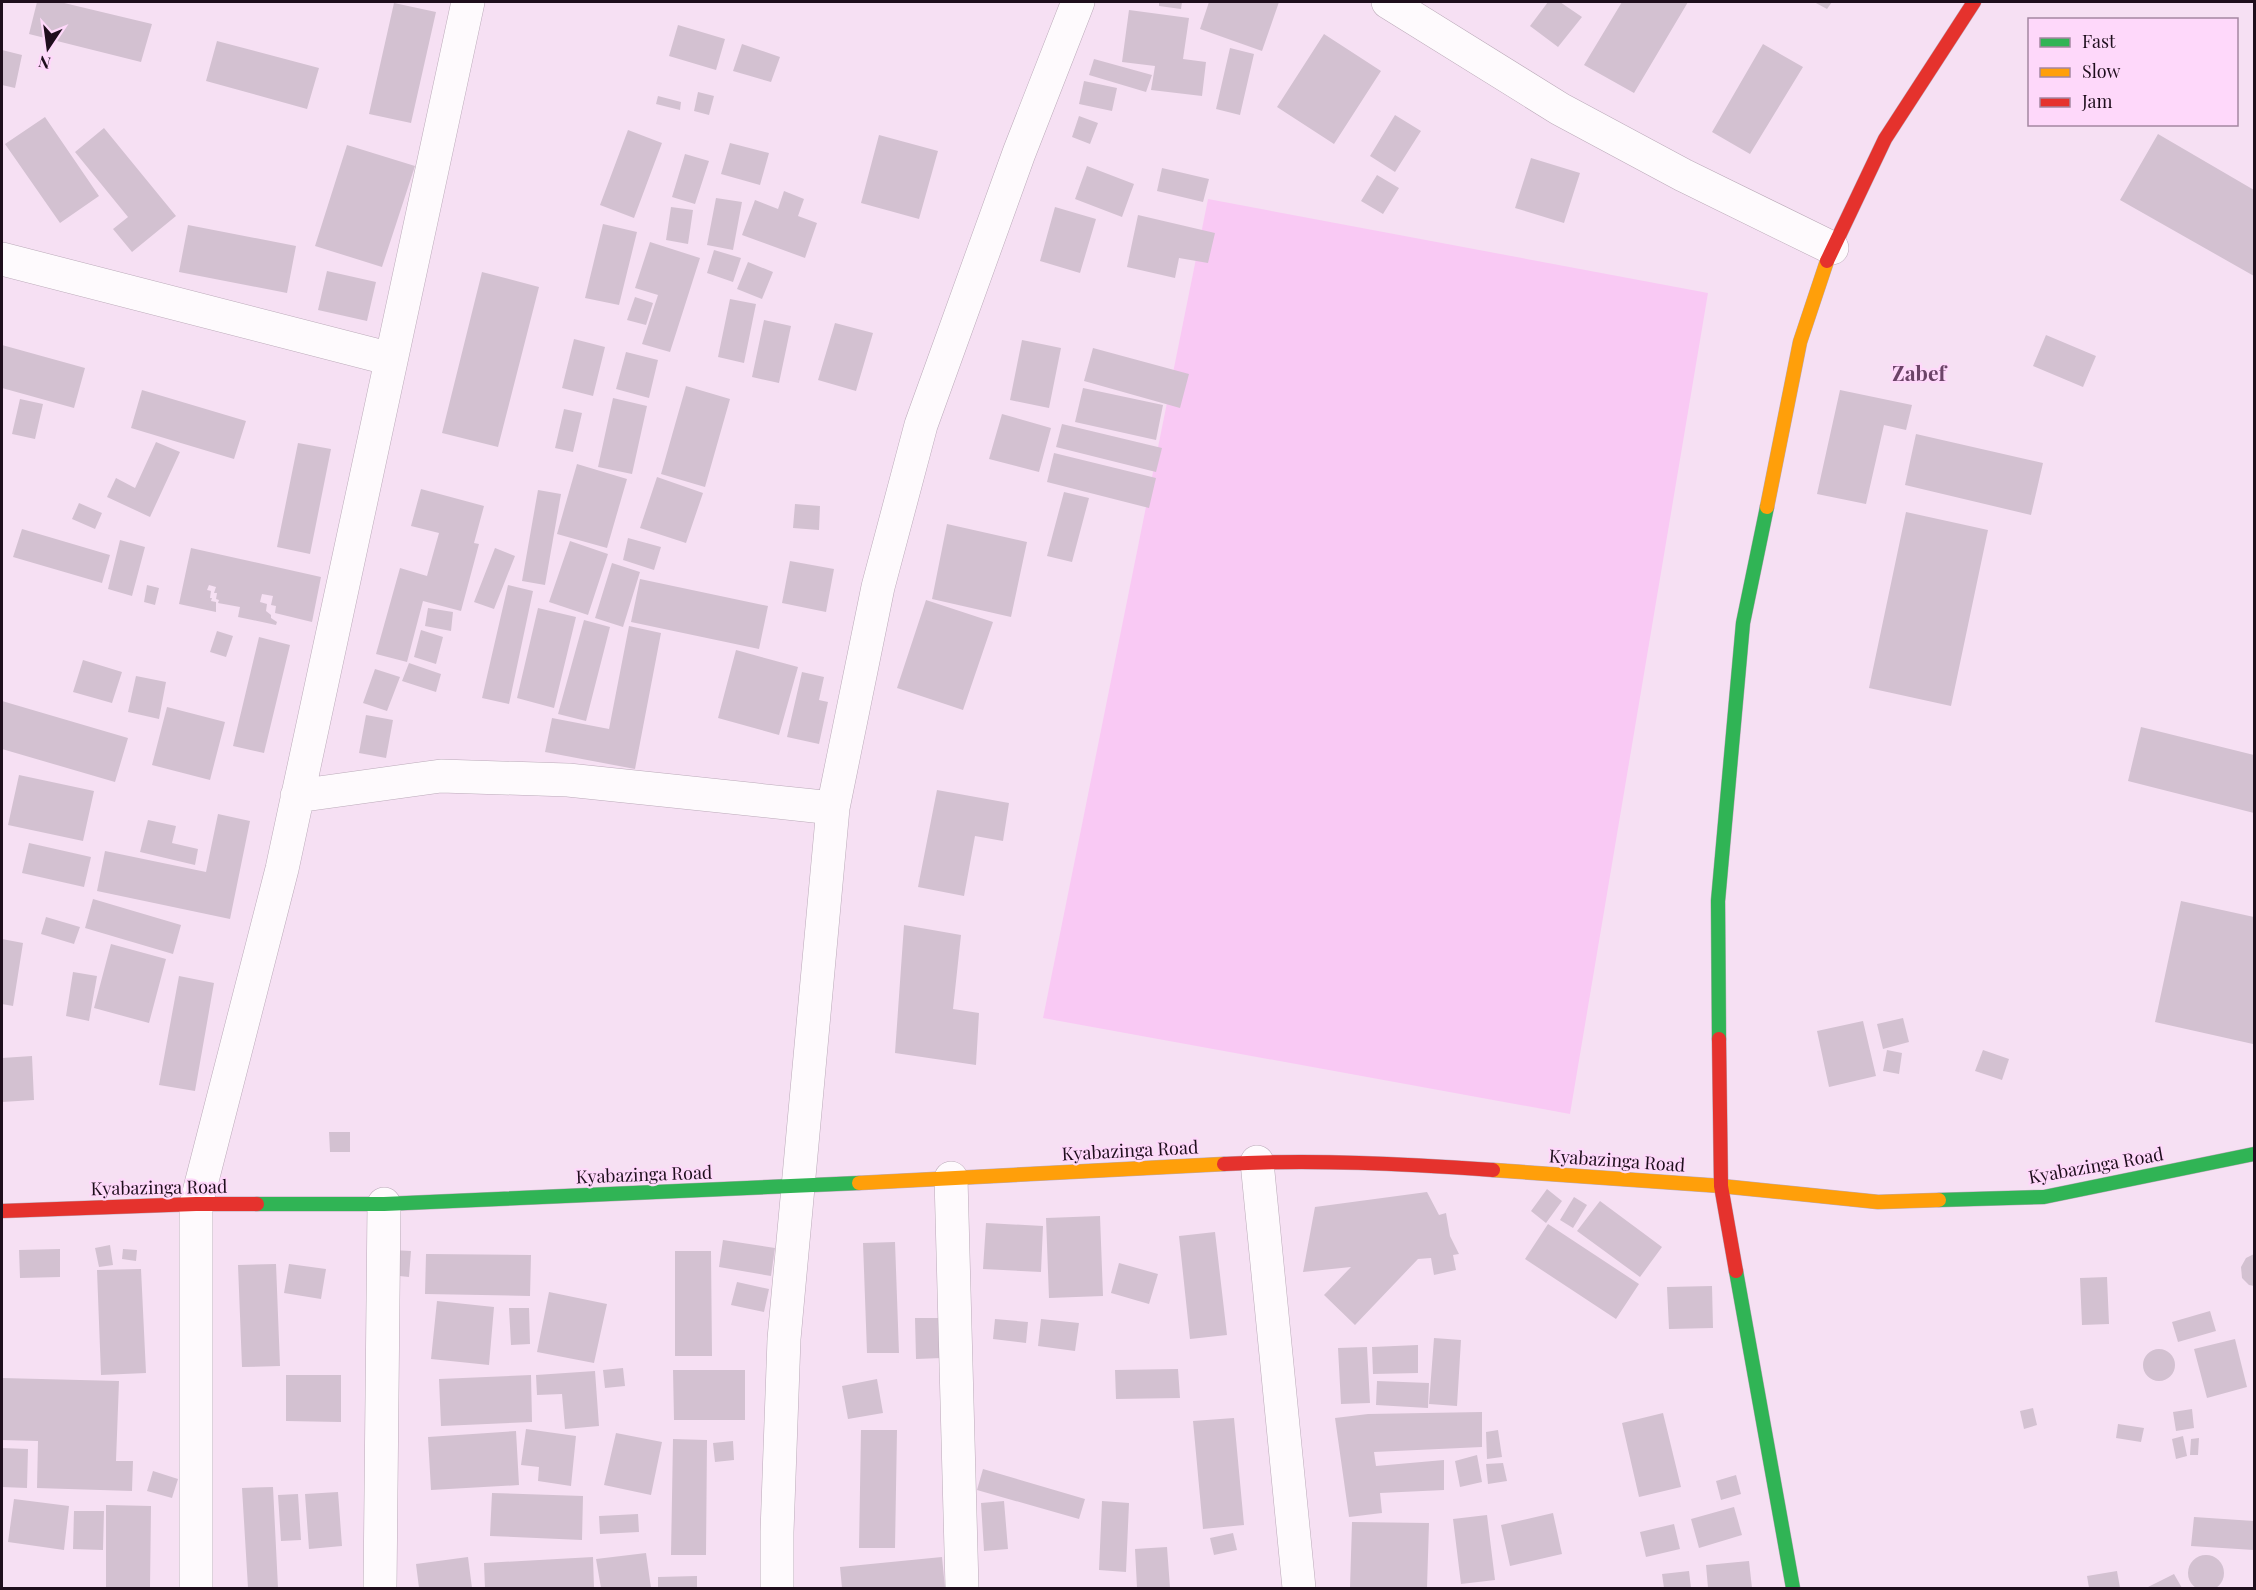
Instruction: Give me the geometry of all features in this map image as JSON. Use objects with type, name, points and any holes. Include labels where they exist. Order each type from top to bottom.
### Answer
[{"type":"street","points":[[196,1588],[196,1204],[282,869],[468,2]]},
{"type":"street","points":[[777,1588],[784,1339],[833,808],[878,587],[921,425],[1019,153],[1078,2]]},
{"type":"street","points":[[1388,2],[1560,109],[1683,175],[1832,248]]},
{"type":"street","points":[[1793,1588],[1721,1186],[1718,901],[1743,622],[1800,342],[1832,248],[1885,139],[1974,2]]},
{"type":"street","points":[[2,259],[391,359]]},
{"type":"street","points":[[297,796],[441,776],[568,780],[833,808]]},
{"type":"street","name":"Kyabazinga Road","points":[[2,1211],[196,1204],[384,1204],[798,1186],[1257,1162],[1434,1166],[1721,1186],[1878,1202],[2044,1197],[2254,1154]]},
{"type":"street","points":[[1257,1162],[1299,1588]]},
{"type":"street","points":[[951,1178],[962,1588]]},
{"type":"street","points":[[380,1588],[384,1204]]},
{"type":"shaded area","points":[[1208,199],[1708,293],[1570,1114],[1043,1018]]},
{"type":"building","points":[[37,2],[60,2],[152,24],[141,62],[29,34]]},
{"type":"building","points":[[1159,2],[1182,2],[1181,9],[1159,6]]},
{"type":"building","points":[[1209,2],[1279,2],[1262,51],[1200,29]]},
{"type":"building","points":[[1548,2],[1560,2],[1582,17],[1558,47],[1530,26]]},
{"type":"building","points":[[1622,2],[1688,2],[1634,93],[1584,65]]},
{"type":"building","points":[[1814,2],[1832,2],[1827,9]]},
{"type":"building","points":[[394,3],[436,12],[411,123],[369,114]]},
{"type":"building","points":[[1129,10],[1189,18],[1183,59],[1206,62],[1202,96],[1151,90],[1155,66],[1122,62]]},
{"type":"building","points":[[678,25],[725,39],[716,70],[669,56]]},
{"type":"building","points":[[1324,34],[1381,71],[1334,144],[1277,107]]},
{"type":"building","points":[[217,41],[319,68],[307,109],[206,81]]},
{"type":"building","points":[[742,44],[780,57],[771,82],[733,71]]},
{"type":"building","points":[[1763,44],[1803,67],[1750,154],[1712,132]]},
{"type":"building","points":[[1230,48],[1254,54],[1240,115],[1216,109]]},
{"type":"building","points":[[2,50],[22,55],[15,88],[2,85]]},
{"type":"building","points":[[1094,59],[1152,75],[1146,92],[1089,75]]},
{"type":"building","points":[[1084,81],[1117,88],[1112,111],[1079,104]]},
{"type":"building","points":[[698,92],[714,96],[709,115],[694,111]]},
{"type":"building","points":[[658,96],[681,102],[680,110],[656,104]]},
{"type":"building","points":[[1395,115],[1421,131],[1395,172],[1370,156]]},
{"type":"building","points":[[1079,116],[1098,123],[1090,144],[1072,137]]},
{"type":"building","points":[[45,117],[99,196],[60,223],[5,144]]},
{"type":"building","points":[[104,128],[176,216],[132,252],[113,229],[128,217],[75,152]]},
{"type":"building","points":[[628,130],[662,143],[634,218],[600,205]]},
{"type":"building","points":[[2158,134],[2254,190],[2254,276],[2120,200]]},
{"type":"building","points":[[879,135],[938,151],[919,219],[861,203]]},
{"type":"building","points":[[730,143],[769,153],[760,185],[721,174]]},
{"type":"building","points":[[347,145],[415,166],[382,267],[315,246]]},
{"type":"building","points":[[685,154],[709,161],[695,204],[672,197]]},
{"type":"building","points":[[1531,158],[1580,173],[1564,223],[1515,208]]},
{"type":"building","points":[[1087,166],[1134,184],[1122,217],[1075,199]]},
{"type":"building","points":[[1162,168],[1209,179],[1203,202],[1157,191]]},
{"type":"building","points":[[1377,175],[1399,188],[1383,214],[1361,201]]},
{"type":"building","points":[[784,191],[804,199],[798,216],[817,223],[805,258],[742,235],[755,200],[778,209]]},
{"type":"building","points":[[716,198],[742,202],[733,250],[707,245]]},
{"type":"building","points":[[671,207],[693,210],[688,244],[666,240]]},
{"type":"building","points":[[1055,207],[1096,219],[1080,273],[1040,261]]},
{"type":"building","points":[[1138,215],[1215,233],[1208,263],[1179,258],[1175,278],[1127,267]]},
{"type":"building","points":[[603,224],[637,232],[619,305],[585,298]]},
{"type":"building","points":[[188,225],[296,246],[287,293],[179,272]]},
{"type":"building","points":[[650,242],[700,258],[670,352],[642,344],[658,295],[635,288]]},
{"type":"building","points":[[714,250],[741,258],[733,282],[707,273]]},
{"type":"building","points":[[748,262],[773,272],[762,299],[737,289]]},
{"type":"building","points":[[327,271],[376,282],[367,321],[318,310]]},
{"type":"building","points":[[482,272],[539,287],[498,447],[442,433]]},
{"type":"building","points":[[635,297],[653,303],[646,325],[627,320]]},
{"type":"building","points":[[730,299],[756,304],[744,363],[718,357]]},
{"type":"building","points":[[764,320],[791,326],[779,383],[752,377]]},
{"type":"building","points":[[835,323],[873,333],[856,391],[818,380]]},
{"type":"building","points":[[2046,335],[2096,356],[2083,387],[2033,366]]},
{"type":"building","points":[[574,339],[605,347],[593,396],[562,388]]},
{"type":"building","points":[[1022,340],[1061,348],[1049,408],[1010,400]]},
{"type":"building","points":[[2,345],[85,368],[74,408],[2,388]]},
{"type":"building","points":[[1093,348],[1189,374],[1180,408],[1084,381]]},
{"type":"building","points":[[626,352],[658,360],[649,398],[616,389]]},
{"type":"building","points":[[686,386],[730,399],[705,487],[661,474]]},
{"type":"building","points":[[1083,388],[1163,405],[1156,440],[1075,422]]},
{"type":"building","points":[[142,390],[246,421],[234,459],[131,428]]},
{"type":"building","points":[[1840,390],[1912,405],[1906,430],[1884,425],[1866,504],[1817,494]]},
{"type":"building","points":[[613,398],[647,406],[632,474],[598,467]]},
{"type":"building","points":[[20,399],[43,404],[35,439],[12,434]]},
{"type":"building","points":[[564,409],[582,413],[573,452],[555,448]]},
{"type":"building","points":[[1002,414],[1051,428],[1039,472],[989,459]]},
{"type":"building","points":[[1062,424],[1162,448],[1156,472],[1056,447]]},
{"type":"building","points":[[1916,434],[2043,463],[2031,515],[1905,485]]},
{"type":"building","points":[[156,442],[180,452],[150,517],[107,497],[116,478],[135,488]]},
{"type":"building","points":[[298,443],[331,449],[310,554],[277,547]]},
{"type":"building","points":[[1054,453],[1156,478],[1149,508],[1047,482]]},
{"type":"building","points":[[577,464],[627,479],[607,548],[557,534]]},
{"type":"building","points":[[657,477],[703,493],[686,543],[640,528]]},
{"type":"building","points":[[421,489],[484,506],[474,543],[479,544],[461,611],[423,601],[407,662],[376,654],[400,568],[427,576],[439,533],[411,526]]},
{"type":"building","points":[[538,490],[561,494],[545,585],[522,581]]},
{"type":"building","points":[[1064,492],[1089,498],[1072,562],[1047,556]]},
{"type":"building","points":[[79,503],[102,513],[95,529],[72,519]]},
{"type":"building","points":[[795,504],[820,506],[819,530],[793,528]]},
{"type":"building","points":[[1906,512],[1988,530],[1951,706],[1869,688]]},
{"type":"building","points":[[947,524],[1027,542],[1011,617],[932,599]]},
{"type":"building","points":[[22,529],[110,555],[102,583],[13,557]]},
{"type":"building","points":[[628,538],[661,547],[654,570],[623,560]]},
{"type":"building","points":[[120,540],[145,547],[132,596],[108,589]]},
{"type":"building","points":[[570,541],[608,554],[588,615],[549,602]]},
{"type":"building","points":[[191,548],[321,577],[312,622],[275,613],[276,606],[271,605],[273,596],[262,594],[260,602],[267,604],[266,611],[277,622],[276,625],[238,617],[240,607],[218,603],[217,593],[214,593],[216,587],[209,585],[207,590],[211,591],[211,601],[216,602],[216,612],[179,604]]},
{"type":"building","points":[[495,548],[515,556],[494,609],[474,602]]},
{"type":"building","points":[[790,561],[834,569],[826,612],[782,603]]},
{"type":"building","points":[[612,563],[640,572],[623,627],[595,618]]},
{"type":"building","points":[[640,579],[768,606],[759,649],[631,622]]},
{"type":"building","points":[[147,585],[159,588],[155,605],[144,602]]},
{"type":"building","points":[[508,585],[533,591],[509,704],[482,698]]},
{"type":"building","points":[[926,600],[993,622],[963,710],[897,688]]},
{"type":"building","points":[[428,608],[453,612],[451,631],[425,626]]},
{"type":"building","points":[[538,608],[576,617],[554,708],[517,698]]},
{"type":"building","points":[[584,620],[610,627],[586,721],[558,714]]},
{"type":"building","points":[[629,626],[661,633],[635,769],[545,752],[552,718],[609,729]]},
{"type":"building","points":[[421,630],[443,637],[436,664],[414,657]]},
{"type":"building","points":[[217,631],[233,636],[226,657],[210,652]]},
{"type":"building","points":[[259,637],[290,645],[264,753],[233,746]]},
{"type":"building","points":[[736,650],[798,667],[779,735],[718,718]]},
{"type":"building","points":[[83,660],[122,672],[112,703],[73,692]]},
{"type":"building","points":[[409,663],[441,674],[436,692],[402,681]]},
{"type":"building","points":[[375,669],[400,677],[387,711],[363,703]]},
{"type":"building","points":[[802,672],[824,677],[819,700],[828,702],[819,744],[787,737]]},
{"type":"building","points":[[136,676],[166,682],[159,719],[128,712]]},
{"type":"building","points":[[2,701],[128,738],[115,782],[2,749]]},
{"type":"building","points":[[167,707],[225,722],[210,780],[152,765]]},
{"type":"building","points":[[366,715],[393,720],[386,758],[359,753]]},
{"type":"building","points":[[2141,727],[2254,755],[2254,813],[2128,781]]},
{"type":"building","points":[[19,775],[94,791],[83,841],[8,825]]},
{"type":"building","points":[[937,790],[1009,803],[1003,841],[975,836],[964,896],[918,887]]},
{"type":"building","points":[[218,814],[250,821],[230,919],[97,891],[105,851],[206,872]]},
{"type":"building","points":[[148,820],[176,826],[172,843],[198,849],[195,865],[140,852]]},
{"type":"building","points":[[29,843],[91,857],[84,887],[22,873]]},
{"type":"building","points":[[93,899],[181,925],[173,954],[85,928]]},
{"type":"building","points":[[2181,901],[2254,917],[2253,1044],[2155,1022]]},
{"type":"building","points":[[46,917],[80,927],[74,944],[41,934]]},
{"type":"building","points":[[904,925],[961,935],[953,1009],[979,1013],[976,1065],[895,1053]]},
{"type":"building","points":[[2,939],[23,943],[13,1006],[2,1004]]},
{"type":"building","points":[[111,944],[166,959],[149,1023],[94,1008]]},
{"type":"building","points":[[73,972],[97,976],[89,1021],[66,1016]]},
{"type":"building","points":[[179,976],[214,983],[195,1091],[159,1085]]},
{"type":"building","points":[[1903,1018],[1909,1042],[1883,1049],[1877,1024]]},
{"type":"building","points":[[1863,1021],[1876,1076],[1829,1087],[1817,1031]]},
{"type":"building","points":[[1887,1050],[1902,1053],[1899,1074],[1883,1071]]},
{"type":"building","points":[[1983,1050],[2009,1059],[2002,1080],[1975,1071]]},
{"type":"building","points":[[32,1056],[34,1100],[2,1102],[2,1058]]},
{"type":"building","points":[[329,1132],[350,1132],[350,1152],[330,1152]]},
{"type":"building","points":[[1547,1189],[1562,1201],[1546,1223],[1531,1211]]},
{"type":"building","points":[[1427,1192],[1439,1215],[1446,1213],[1450,1236],[1459,1254],[1453,1255],[1456,1270],[1434,1275],[1431,1258],[1418,1259],[1355,1325],[1324,1295],[1351,1267],[1303,1272],[1315,1207]]},
{"type":"building","points":[[1574,1197],[1587,1205],[1573,1228],[1560,1220]]},
{"type":"building","points":[[1600,1201],[1662,1247],[1640,1277],[1577,1231]]},
{"type":"building","points":[[1100,1216],[1103,1296],[1049,1298],[1046,1218]]},
{"type":"building","points":[[986,1223],[1043,1226],[1041,1272],[983,1269]]},
{"type":"building","points":[[1548,1224],[1639,1284],[1616,1319],[1525,1259]]},
{"type":"building","points":[[1215,1232],[1227,1335],[1190,1339],[1179,1236]]},
{"type":"building","points":[[723,1240],[775,1248],[771,1276],[719,1267]]},
{"type":"building","points":[[895,1242],[899,1353],[867,1353],[863,1243]]},
{"type":"building","points":[[110,1245],[113,1265],[99,1267],[95,1248]]},
{"type":"building","points":[[60,1249],[60,1277],[20,1278],[19,1250]]},
{"type":"building","points":[[123,1249],[137,1250],[136,1261],[122,1259]]},
{"type":"building","points":[[392,1250],[411,1251],[409,1277],[390,1275]]},
{"type":"building","points":[[675,1251],[711,1251],[712,1356],[675,1356]]},
{"type":"building","points":[[426,1254],[531,1255],[530,1296],[425,1294]]},
{"type":"building","points":[[2254,1254],[2254,1286],[2249,1285],[2242,1278],[2241,1267],[2246,1258]]},
{"type":"building","points":[[1119,1263],[1158,1274],[1149,1304],[1111,1293]]},
{"type":"building","points":[[276,1264],[280,1366],[242,1367],[238,1265]]},
{"type":"building","points":[[289,1264],[326,1269],[321,1299],[284,1293]]},
{"type":"building","points":[[141,1269],[146,1373],[101,1375],[97,1270]]},
{"type":"building","points":[[2107,1277],[2109,1324],[2082,1325],[2080,1278]]},
{"type":"building","points":[[737,1282],[769,1289],[764,1312],[731,1305]]},
{"type":"building","points":[[1712,1286],[1713,1328],[1669,1329],[1667,1287]]},
{"type":"building","points":[[549,1292],[607,1304],[594,1363],[537,1352]]},
{"type":"building","points":[[437,1301],[494,1307],[489,1365],[431,1359]]},
{"type":"building","points":[[509,1308],[529,1308],[530,1344],[511,1345]]},
{"type":"building","points":[[2210,1311],[2216,1331],[2178,1342],[2172,1322]]},
{"type":"building","points":[[915,1318],[941,1318],[942,1358],[916,1359]]},
{"type":"building","points":[[995,1319],[1028,1322],[1026,1343],[993,1339]]},
{"type":"building","points":[[1041,1319],[1079,1323],[1075,1351],[1038,1346]]},
{"type":"building","points":[[1434,1338],[1461,1340],[1457,1406],[1429,1404]]},
{"type":"building","points":[[2235,1339],[2247,1387],[2207,1398],[2194,1349]]},
{"type":"building","points":[[1418,1345],[1418,1373],[1373,1374],[1372,1347]]},
{"type":"building","points":[[1367,1347],[1370,1403],[1341,1404],[1338,1348]]},
{"type":"building","points":[[2159,1349],[2171,1353],[2175,1365],[2171,1377],[2159,1381],[2147,1377],[2143,1365],[2147,1353]]},
{"type":"building","points":[[623,1368],[625,1386],[605,1388],[603,1370]]},
{"type":"building","points":[[1178,1369],[1180,1398],[1116,1399],[1115,1370]]},
{"type":"building","points":[[673,1370],[745,1370],[745,1420],[674,1420]]},
{"type":"building","points":[[595,1371],[599,1426],[565,1429],[562,1394],[537,1395],[536,1375]]},
{"type":"building","points":[[286,1375],[341,1375],[341,1422],[286,1421]]},
{"type":"building","points":[[531,1375],[532,1422],[441,1426],[439,1379]]},
{"type":"building","points":[[2,1378],[119,1381],[116,1461],[133,1461],[132,1491],[37,1488],[38,1441],[2,1440]]},
{"type":"building","points":[[877,1379],[883,1413],[848,1419],[842,1386]]},
{"type":"building","points":[[1377,1381],[1429,1383],[1428,1408],[1376,1405]]},
{"type":"building","points":[[2033,1408],[2037,1425],[2024,1429],[2020,1411]]},
{"type":"building","points":[[2192,1409],[2194,1428],[2176,1431],[2173,1412]]},
{"type":"building","points":[[1482,1412],[1482,1447],[1374,1452],[1376,1466],[1444,1460],[1444,1490],[1380,1493],[1382,1513],[1349,1517],[1335,1418],[1368,1414]]},
{"type":"building","points":[[1663,1413],[1681,1487],[1639,1497],[1622,1423]]},
{"type":"building","points":[[1234,1418],[1244,1525],[1203,1529],[1193,1421]]},
{"type":"building","points":[[2118,1424],[2144,1428],[2141,1442],[2116,1438]]},
{"type":"building","points":[[526,1429],[576,1436],[571,1486],[538,1481],[539,1467],[521,1465]]},
{"type":"building","points":[[861,1430],[897,1430],[895,1548],[859,1548]]},
{"type":"building","points":[[1498,1430],[1502,1457],[1487,1459],[1486,1432]]},
{"type":"building","points":[[516,1431],[519,1485],[431,1490],[428,1437]]},
{"type":"building","points":[[616,1433],[662,1442],[651,1495],[604,1485]]},
{"type":"building","points":[[2183,1436],[2187,1456],[2176,1459],[2172,1439]]},
{"type":"building","points":[[2199,1438],[2198,1455],[2190,1455],[2191,1439]]},
{"type":"building","points":[[673,1439],[707,1440],[706,1555],[671,1555]]},
{"type":"building","points":[[733,1441],[734,1460],[715,1462],[713,1443]]},
{"type":"building","points":[[2,1448],[28,1449],[27,1488],[2,1487]]},
{"type":"building","points":[[1477,1455],[1482,1482],[1460,1487],[1455,1461]]},
{"type":"building","points":[[1503,1463],[1507,1481],[1488,1484],[1486,1464]]},
{"type":"building","points":[[983,1469],[1085,1499],[1079,1519],[977,1490]]},
{"type":"building","points":[[153,1471],[178,1479],[172,1498],[147,1491]]},
{"type":"building","points":[[1736,1475],[1741,1494],[1721,1500],[1716,1481]]},
{"type":"building","points":[[273,1487],[278,1588],[248,1588],[242,1488]]},
{"type":"building","points":[[338,1492],[342,1546],[309,1549],[305,1494]]},
{"type":"building","points":[[492,1493],[583,1496],[582,1540],[490,1536]]},
{"type":"building","points":[[298,1494],[301,1540],[281,1541],[278,1495]]},
{"type":"building","points":[[14,1499],[69,1506],[64,1550],[8,1542]]},
{"type":"building","points":[[1004,1501],[1008,1549],[984,1551],[981,1503]]},
{"type":"building","points":[[1102,1501],[1129,1503],[1126,1572],[1099,1570]]},
{"type":"building","points":[[106,1505],[151,1506],[150,1588],[106,1588]]},
{"type":"building","points":[[1734,1507],[1742,1535],[1699,1548],[1691,1519]]},
{"type":"building","points":[[74,1511],[104,1511],[103,1550],[73,1549]]},
{"type":"building","points":[[1553,1513],[1562,1554],[1510,1566],[1501,1525]]},
{"type":"building","points":[[638,1514],[639,1532],[600,1534],[599,1516]]},
{"type":"building","points":[[1487,1515],[1495,1580],[1461,1584],[1453,1519]]},
{"type":"building","points":[[2194,1517],[2254,1521],[2254,1550],[2191,1546]]},
{"type":"building","points":[[1352,1522],[1429,1523],[1427,1588],[1350,1588]]},
{"type":"building","points":[[1674,1524],[1680,1549],[1646,1557],[1640,1532]]},
{"type":"building","points":[[1233,1533],[1237,1550],[1214,1555],[1210,1538]]},
{"type":"building","points":[[1167,1547],[1170,1588],[1137,1588],[1135,1549]]},
{"type":"building","points":[[646,1553],[651,1588],[601,1588],[596,1559]]},
{"type":"building","points":[[2206,1555],[2219,1560],[2224,1573],[2219,1586],[2206,1591],[2193,1586],[2188,1573],[2193,1560]]},
{"type":"building","points":[[468,1557],[472,1588],[419,1588],[416,1564]]},
{"type":"building","points":[[593,1557],[594,1588],[485,1588],[484,1563]]},
{"type":"building","points":[[942,1557],[945,1588],[842,1588],[840,1567]]},
{"type":"building","points":[[1749,1561],[1752,1588],[1708,1588],[1706,1565]]},
{"type":"building","points":[[1689,1571],[1691,1588],[1664,1588],[1662,1574]]},
{"type":"building","points":[[2117,1571],[2120,1588],[2089,1588],[2087,1576]]},
{"type":"building","points":[[2174,1574],[2182,1588],[2146,1588]]},
{"type":"building","points":[[697,1576],[697,1588],[658,1588],[658,1577]]},
{"type":"traffic: fast","points":[[1719,1039],[1718,901],[1743,623],[1767,507]]},
{"type":"traffic: fast","points":[[1939,1200],[2044,1197],[2254,1154]]},
{"type":"traffic: fast","points":[[257,1204],[384,1204],[859,1183]]},
{"type":"traffic: fast","points":[[1736,1271],[1793,1588]]},
{"type":"traffic: slow","points":[[1767,507],[1800,342],[1827,261]]},
{"type":"traffic: slow","points":[[859,1183],[1224,1164]]},
{"type":"traffic: slow","points":[[1493,1170],[1721,1186],[1878,1202],[1939,1200]]},
{"type":"traffic: jam","points":[[1827,261],[1885,139],[1974,2]]},
{"type":"traffic: jam","points":[[1719,1039],[1721,1186],[1736,1271]]},
{"type":"traffic: jam","points":[[1224,1164],[1325,1162],[1493,1170]]},
{"type":"traffic: jam","points":[[2,1211],[257,1204]]},
{"type":"district","name":"Zabef","points":[[1919,374]]}]
